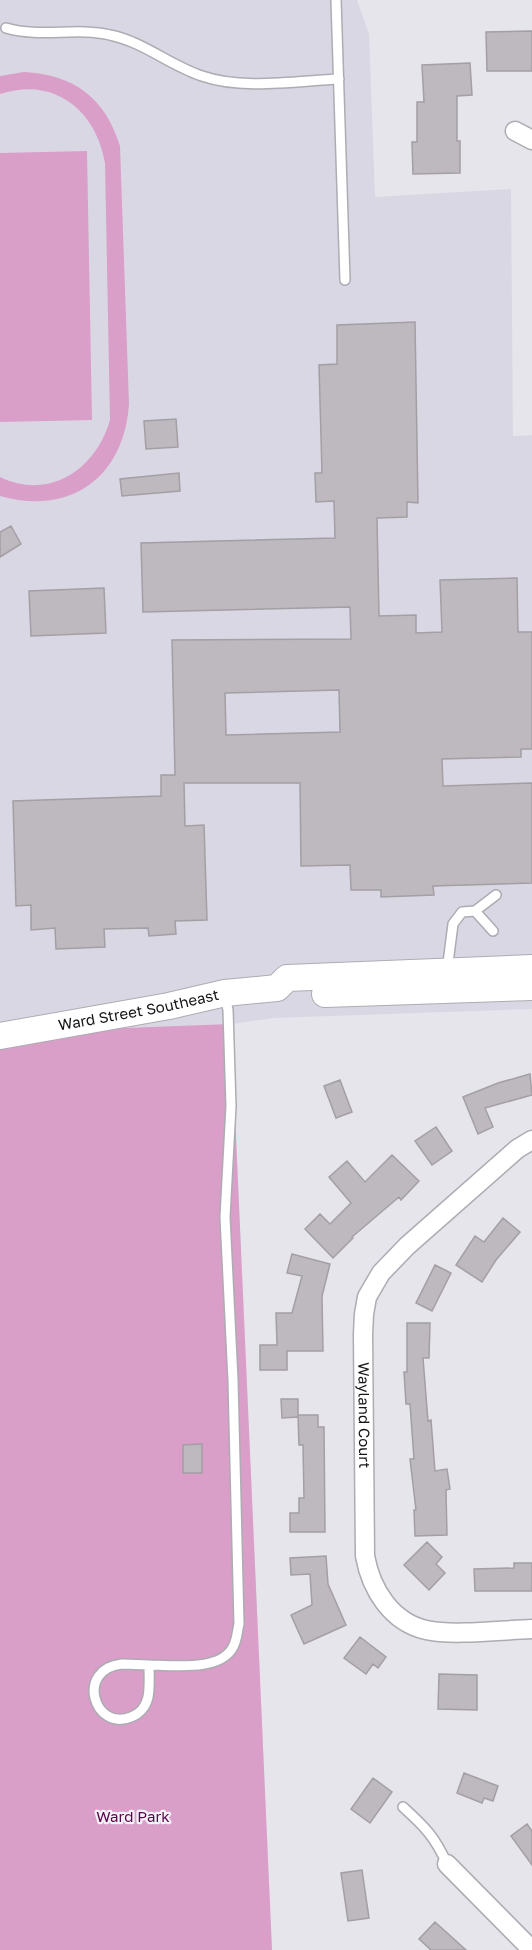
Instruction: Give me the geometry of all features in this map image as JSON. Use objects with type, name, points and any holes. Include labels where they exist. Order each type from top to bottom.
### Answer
[{"type":"street","points":[[515,131],[532,140]]},
{"type":"street","name":"Ward Street Southeast","points":[[0,1036],[169,1006],[225,993],[277,988],[287,978],[532,968]]},
{"type":"street","name":"Ward Street Southeast","points":[[277,988],[286,995],[532,987]]},
{"type":"street","name":"Wayland Court","points":[[532,1140],[517,1149],[392,1259],[372,1285],[367,1297],[363,1314],[363,1334],[365,1556],[368,1574],[374,1589],[398,1616],[425,1630],[442,1632],[532,1629]]},
{"type":"street","points":[[447,1864],[532,1950]]},
{"type":"lane","points":[[336,0],[345,280]]},
{"type":"lane","points":[[6,28],[28,33],[80,32],[121,37],[147,47],[190,72],[225,82],[339,79]]},
{"type":"lane","points":[[470,989],[451,971],[448,963],[453,924],[462,912],[475,911],[496,895]]},
{"type":"lane","points":[[475,911],[493,931]]},
{"type":"lane","points":[[148,1665],[148,1698],[140,1712],[126,1719],[118,1719],[104,1713],[99,1708],[94,1686],[100,1673],[114,1665],[148,1665],[190,1665],[223,1659],[234,1646],[239,1624],[233,1380],[225,1217],[231,1106],[229,1026],[225,993]]},
{"type":"lane","points":[[404,1807],[427,1828],[437,1842],[447,1864]]},
{"type":"shaded area","points":[[0,0],[357,0],[369,34],[375,197],[511,189],[513,436],[532,435],[532,1009],[274,1018],[231,1024],[272,1950],[0,1950]]},
{"type":"green space","points":[[24,72],[58,78],[86,92],[106,115],[120,146],[129,404],[125,430],[117,452],[105,470],[89,485],[71,495],[49,500],[26,501],[0,496],[0,477],[36,485],[68,476],[94,453],[110,420],[105,163],[92,127],[82,113],[69,102],[55,94],[38,90],[20,90],[0,94],[0,76]]},
{"type":"green space","points":[[87,151],[92,420],[0,422],[0,153]]},
{"type":"green space","name":"Ward Park","points":[[231,1024],[272,1950],[0,1950],[0,1035],[20,1032]]},
{"type":"building","points":[[532,31],[532,71],[487,71],[486,32]]},
{"type":"building","points":[[470,63],[472,95],[457,96],[460,173],[413,174],[412,142],[417,142],[417,102],[424,102],[422,65]]},
{"type":"building","points":[[415,322],[418,503],[407,502],[407,517],[377,518],[379,616],[416,615],[416,633],[442,632],[440,580],[517,578],[518,632],[532,632],[532,749],[521,749],[521,757],[442,759],[443,786],[532,783],[532,883],[433,886],[434,895],[381,897],[381,890],[351,890],[350,865],[301,866],[300,783],[184,783],[185,826],[204,825],[207,920],[175,921],[176,934],[149,936],[148,928],[104,929],[105,947],[56,949],[55,928],[31,930],[31,905],[16,906],[13,801],[161,796],[161,775],[175,775],[172,640],[351,639],[350,607],[143,612],[141,543],[335,538],[334,501],[316,502],[315,473],[322,473],[319,365],[337,364],[337,325]],"holes":[[[339,690],[340,732],[226,735],[225,693]]]},
{"type":"building","points":[[176,419],[178,447],[146,449],[144,421]]},
{"type":"building","points":[[179,473],[180,491],[122,496],[120,479]]},
{"type":"building","points":[[11,526],[21,544],[0,557],[0,532]]},
{"type":"building","points":[[104,588],[106,633],[31,636],[29,591]]},
{"type":"building","points":[[530,1074],[532,1095],[485,1108],[493,1127],[478,1134],[463,1097],[498,1083]]},
{"type":"building","points":[[340,1080],[352,1112],[336,1118],[324,1086]]},
{"type":"building","points":[[436,1127],[452,1151],[432,1165],[415,1141]]},
{"type":"building","points":[[392,1155],[419,1181],[401,1200],[399,1197],[352,1237],[333,1258],[305,1229],[320,1214],[330,1224],[351,1203],[329,1177],[347,1161],[365,1182]]},
{"type":"building","points":[[503,1218],[520,1232],[496,1260],[482,1282],[456,1265],[475,1236],[484,1242]]},
{"type":"building","points":[[292,1254],[330,1264],[322,1296],[323,1351],[287,1351],[287,1370],[260,1370],[260,1345],[277,1345],[276,1313],[292,1313],[302,1276],[287,1273]]},
{"type":"building","points":[[435,1265],[451,1273],[432,1311],[416,1303]]},
{"type":"building","points":[[407,1323],[430,1323],[429,1358],[423,1358],[428,1421],[431,1420],[435,1471],[447,1469],[450,1489],[446,1490],[447,1535],[415,1536],[414,1510],[416,1510],[410,1459],[414,1459],[410,1404],[406,1404],[404,1372],[407,1372]]},
{"type":"building","points":[[281,1399],[298,1399],[298,1417],[282,1418]]},
{"type":"building","points":[[298,1415],[318,1415],[318,1427],[324,1427],[325,1532],[290,1532],[290,1513],[299,1513],[299,1498],[304,1498],[303,1445],[299,1445]]},
{"type":"building","points":[[202,1444],[202,1473],[183,1473],[183,1445]]},
{"type":"building","points":[[427,1542],[442,1557],[436,1564],[445,1573],[429,1590],[404,1565]]},
{"type":"building","points":[[326,1556],[328,1584],[346,1625],[304,1644],[291,1615],[312,1605],[310,1574],[291,1575],[290,1558]]},
{"type":"building","points":[[514,1563],[532,1563],[532,1591],[475,1591],[474,1569],[514,1568]]},
{"type":"building","points":[[360,1637],[386,1657],[378,1668],[373,1664],[366,1674],[344,1658]]},
{"type":"building","points":[[439,1674],[477,1675],[477,1710],[438,1709]]},
{"type":"building","points":[[464,1773],[498,1786],[493,1801],[484,1798],[482,1803],[457,1793]]},
{"type":"building","points":[[373,1778],[392,1792],[370,1823],[351,1809]]},
{"type":"building","points":[[527,1824],[532,1831],[532,1865],[511,1836]]},
{"type":"building","points":[[362,1870],[369,1918],[348,1921],[341,1873]]},
{"type":"building","points":[[435,1922],[466,1950],[431,1950],[419,1939]]}]
